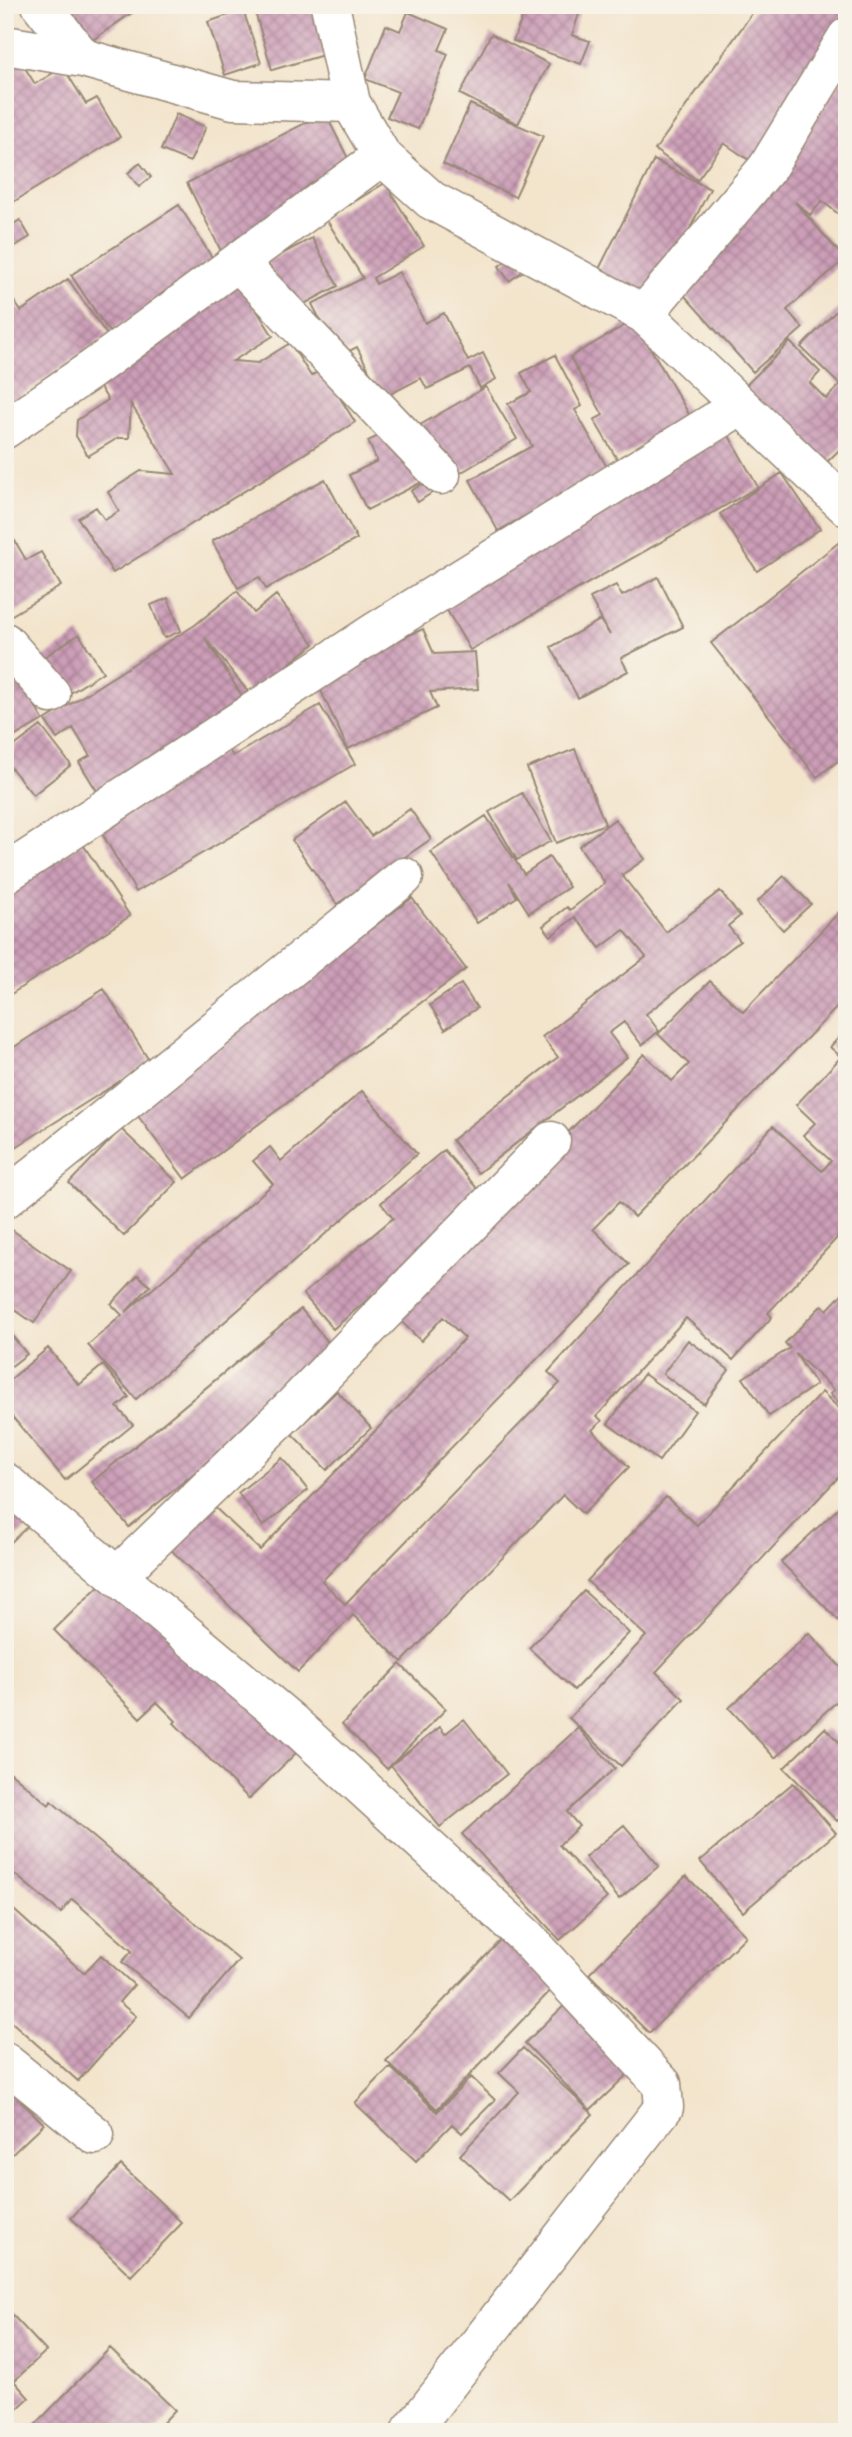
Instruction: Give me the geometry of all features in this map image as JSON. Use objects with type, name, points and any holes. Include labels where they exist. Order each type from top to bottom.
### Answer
[{"type":"street","points":[[41,5],[83,58]]},
{"type":"street","points":[[330,5],[351,103],[382,156],[431,200],[644,314],[740,406],[843,495]]},
{"type":"street","points":[[644,314],[766,168],[847,37]]},
{"type":"street","points":[[5,45],[83,58],[233,100],[351,103]]},
{"type":"street","points":[[5,429],[382,156]]},
{"type":"street","points":[[238,262],[441,475]]},
{"type":"street","points":[[5,874],[375,632],[740,406]]},
{"type":"street","points":[[5,642],[51,694]]},
{"type":"street","points":[[5,1199],[404,877]]},
{"type":"street","points":[[117,1576],[291,1408],[551,1141]]},
{"type":"street","points":[[5,1482],[291,1722],[526,1937],[662,2084],[664,2107],[410,2432]]},
{"type":"street","points":[[5,2062],[95,2136]]},
{"type":"building","points":[[5,5],[20,5],[5,22]]},
{"type":"building","points":[[56,5],[143,5],[84,46]]},
{"type":"building","points":[[253,5],[316,5],[330,53],[272,70]]},
{"type":"building","points":[[503,5],[582,5],[572,35],[590,41],[581,64],[513,41],[524,13]]},
{"type":"building","points":[[758,5],[847,5],[847,24],[752,162],[724,143],[697,180],[655,150]]},
{"type":"building","points":[[243,10],[261,63],[225,75],[208,22]]},
{"type":"building","points":[[408,12],[448,29],[439,50],[448,54],[418,129],[387,117],[398,92],[365,79],[386,25],[400,31]]},
{"type":"building","points":[[491,34],[549,64],[518,124],[460,94]]},
{"type":"building","points":[[20,60],[35,84],[63,67],[86,104],[97,98],[120,137],[5,207],[5,69]]},
{"type":"building","points":[[847,75],[847,221],[822,201],[810,215],[795,202],[845,259],[787,310],[803,328],[753,372],[667,276],[777,158]]},
{"type":"building","points":[[470,104],[543,136],[515,197],[443,164]]},
{"type":"building","points":[[325,113],[359,180],[221,251],[187,183]]},
{"type":"building","points":[[176,114],[206,127],[190,162],[161,150]]},
{"type":"building","points":[[654,160],[710,189],[653,301],[597,273]]},
{"type":"building","points":[[140,163],[151,177],[139,187],[128,173]]},
{"type":"building","points":[[385,183],[424,246],[373,278],[376,284],[399,272],[425,323],[444,313],[468,361],[483,353],[496,379],[480,388],[470,368],[427,389],[421,378],[383,398],[357,347],[339,356],[312,304],[363,278],[326,219]]},
{"type":"building","points":[[179,205],[216,264],[109,332],[71,275]]},
{"type":"building","points":[[20,220],[30,237],[5,252],[5,221],[9,227]]},
{"type":"building","points":[[312,238],[338,286],[293,310],[267,262]]},
{"type":"building","points":[[516,254],[526,269],[509,281],[499,266]]},
{"type":"building","points":[[68,279],[107,335],[5,406],[5,301],[11,297],[21,311]]},
{"type":"building","points":[[237,279],[273,336],[233,361],[258,363],[290,343],[311,376],[322,369],[355,422],[113,573],[78,518],[96,507],[105,520],[119,511],[108,492],[141,471],[175,474],[131,404],[129,438],[118,438],[88,456],[76,436],[77,420],[108,400],[90,371]]},
{"type":"building","points":[[847,300],[847,442],[820,469],[741,390],[790,342],[820,372],[810,383],[826,399],[840,385],[801,347]]},
{"type":"building","points":[[634,320],[690,416],[617,459],[594,420],[603,415],[570,357]]},
{"type":"building","points":[[555,355],[582,406],[575,410],[608,469],[498,531],[470,480],[532,446],[508,404],[531,392],[521,373]]},
{"type":"building","points":[[486,387],[517,439],[452,478],[420,425]]},
{"type":"building","points":[[395,428],[422,482],[367,510],[349,475],[377,461],[368,441]]},
{"type":"building","points":[[728,434],[758,487],[470,650],[440,598]]},
{"type":"building","points":[[782,473],[820,529],[757,571],[720,514]]},
{"type":"building","points":[[432,478],[439,488],[418,502],[411,491]]},
{"type":"building","points":[[325,479],[357,539],[266,589],[259,577],[238,588],[212,541]]},
{"type":"building","points":[[847,536],[847,754],[817,777],[711,643]]},
{"type":"building","points":[[15,541],[26,560],[41,552],[61,586],[5,619],[5,547]]},
{"type":"building","points":[[658,577],[683,627],[621,658],[628,671],[578,698],[551,647],[600,620],[610,635],[590,598],[616,585],[622,596]]},
{"type":"building","points":[[237,591],[254,613],[276,595],[314,644],[250,694],[205,638],[247,704],[100,796],[79,762],[90,756],[73,728],[57,739],[45,720],[195,625]]},
{"type":"building","points":[[168,598],[181,631],[164,638],[151,605]]},
{"type":"building","points":[[423,629],[434,654],[475,652],[478,689],[430,692],[437,708],[348,749],[315,678]]},
{"type":"building","points":[[79,634],[103,672],[64,697],[40,660]]},
{"type":"building","points":[[12,665],[43,720],[5,742],[5,669]]},
{"type":"building","points":[[320,705],[355,764],[136,892],[97,825],[228,749],[233,756]]},
{"type":"building","points":[[41,726],[71,765],[33,795],[5,760],[5,753]]},
{"type":"building","points":[[575,749],[605,824],[556,843],[527,768]]},
{"type":"building","points":[[522,793],[551,841],[517,860],[489,812]]},
{"type":"building","points":[[346,802],[371,836],[410,809],[431,839],[337,904],[292,840]]},
{"type":"building","points":[[486,816],[524,874],[549,857],[569,887],[529,913],[509,882],[517,897],[477,923],[431,852]]},
{"type":"building","points":[[615,819],[645,859],[622,875],[666,932],[720,891],[740,916],[728,926],[740,941],[646,1014],[659,1031],[642,1045],[624,1022],[609,1033],[627,1057],[478,1173],[452,1140],[558,1057],[542,1037],[646,957],[624,930],[600,948],[575,917],[551,936],[543,926],[567,907],[570,910],[605,883],[579,846]]},
{"type":"building","points":[[82,843],[130,916],[5,998],[5,898],[8,896],[5,893]]},
{"type":"building","points":[[784,876],[811,904],[783,930],[757,902]]},
{"type":"building","points":[[412,898],[466,969],[185,1179],[132,1108]]},
{"type":"building","points":[[847,904],[847,997],[634,1217],[619,1202],[593,1229],[629,1264],[322,1581],[345,1604],[560,1383],[548,1372],[773,1126],[822,1171],[831,1161],[803,1135],[815,1123],[796,1105],[841,1057],[830,1047],[847,1029],[847,1227],[768,1313],[772,1317],[733,1360],[686,1318],[597,1416],[602,1421],[592,1430],[629,1467],[583,1514],[563,1495],[402,1662],[353,1615],[298,1672],[167,1546],[209,1502],[260,1550],[465,1338],[443,1317],[421,1341],[393,1313],[644,1054],[672,1081],[689,1064],[658,1034],[710,981],[743,1012]]},
{"type":"building","points":[[461,984],[477,1008],[445,1029],[430,1005]]},
{"type":"building","points":[[104,989],[150,1062],[5,1154],[5,1053]]},
{"type":"building","points":[[362,1091],[417,1154],[136,1399],[88,1345],[122,1315],[111,1304],[138,1275],[150,1286],[126,1312],[273,1184],[253,1161],[270,1147],[281,1161]]},
{"type":"building","points":[[121,1129],[177,1182],[124,1236],[69,1183]]},
{"type":"building","points":[[444,1150],[486,1199],[333,1329],[303,1294],[393,1218],[381,1203]]},
{"type":"building","points":[[5,1225],[71,1271],[34,1323],[5,1303]]},
{"type":"building","points":[[847,1289],[847,1411],[830,1394],[834,1390],[795,1353],[816,1385],[769,1416],[743,1378],[790,1348],[785,1343],[822,1305],[827,1310]]},
{"type":"building","points":[[301,1309],[338,1354],[129,1527],[92,1482]]},
{"type":"building","points":[[5,1327],[27,1354],[5,1371]]},
{"type":"building","points":[[688,1340],[729,1370],[704,1404],[663,1374]]},
{"type":"building","points":[[48,1348],[79,1385],[103,1365],[129,1397],[117,1407],[133,1425],[65,1480],[5,1408],[5,1384]]},
{"type":"building","points":[[644,1374],[695,1411],[659,1461],[608,1424]]},
{"type":"building","points":[[337,1391],[371,1428],[327,1470],[292,1434]]},
{"type":"building","points":[[822,1392],[847,1416],[847,1468],[656,1672],[684,1699],[621,1766],[569,1718],[646,1636],[587,1581],[666,1497],[697,1525]]},
{"type":"building","points":[[282,1458],[308,1490],[263,1526],[238,1493]]},
{"type":"building","points":[[847,1500],[847,1629],[781,1562]]},
{"type":"building","points":[[5,1502],[28,1526],[5,1548]]},
{"type":"building","points":[[113,1572],[301,1748],[249,1799],[174,1723],[176,1721],[157,1702],[140,1718],[54,1630]]},
{"type":"building","points":[[584,1591],[629,1633],[574,1690],[529,1648]]},
{"type":"building","points":[[809,1633],[847,1674],[847,1692],[775,1758],[729,1708]]},
{"type":"building","points":[[400,1664],[446,1709],[387,1769],[342,1724]]},
{"type":"building","points":[[464,1719],[507,1774],[440,1827],[391,1765],[440,1727],[445,1734]]},
{"type":"building","points":[[578,1728],[615,1768],[567,1812],[579,1826],[559,1845],[607,1898],[560,1940],[462,1834]]},
{"type":"building","points":[[825,1728],[847,1750],[847,1811],[837,1821],[784,1768]]},
{"type":"building","points":[[5,1768],[49,1805],[51,1801],[239,1960],[189,2018],[122,1962],[132,1951],[72,1899],[61,1913],[5,1866]]},
{"type":"building","points":[[793,1783],[836,1833],[743,1912],[700,1861]]},
{"type":"building","points":[[624,1825],[659,1866],[619,1899],[585,1857]]},
{"type":"building","points":[[686,1876],[746,1936],[649,2033],[589,1974]]},
{"type":"building","points":[[5,1902],[84,1973],[101,1955],[134,1985],[119,2002],[136,2016],[78,2081],[5,2016]]},
{"type":"building","points":[[503,1938],[554,1987],[437,2109],[386,2061]]},
{"type":"building","points":[[569,2001],[633,2069],[590,2110],[525,2043]]},
{"type":"building","points":[[523,2048],[593,2114],[509,2201],[460,2155],[519,2092],[499,2073]]},
{"type":"building","points":[[390,2067],[437,2112],[471,2077],[495,2100],[462,2133],[452,2124],[416,2161],[355,2103]]},
{"type":"building","points":[[5,2085],[44,2124],[5,2161]]},
{"type":"building","points":[[121,2165],[182,2223],[131,2276],[71,2218]]},
{"type":"building","points":[[5,2307],[46,2351],[14,2381],[29,2398],[5,2420]]},
{"type":"building","points":[[110,2348],[175,2410],[154,2432],[42,2432],[35,2425]]}]
